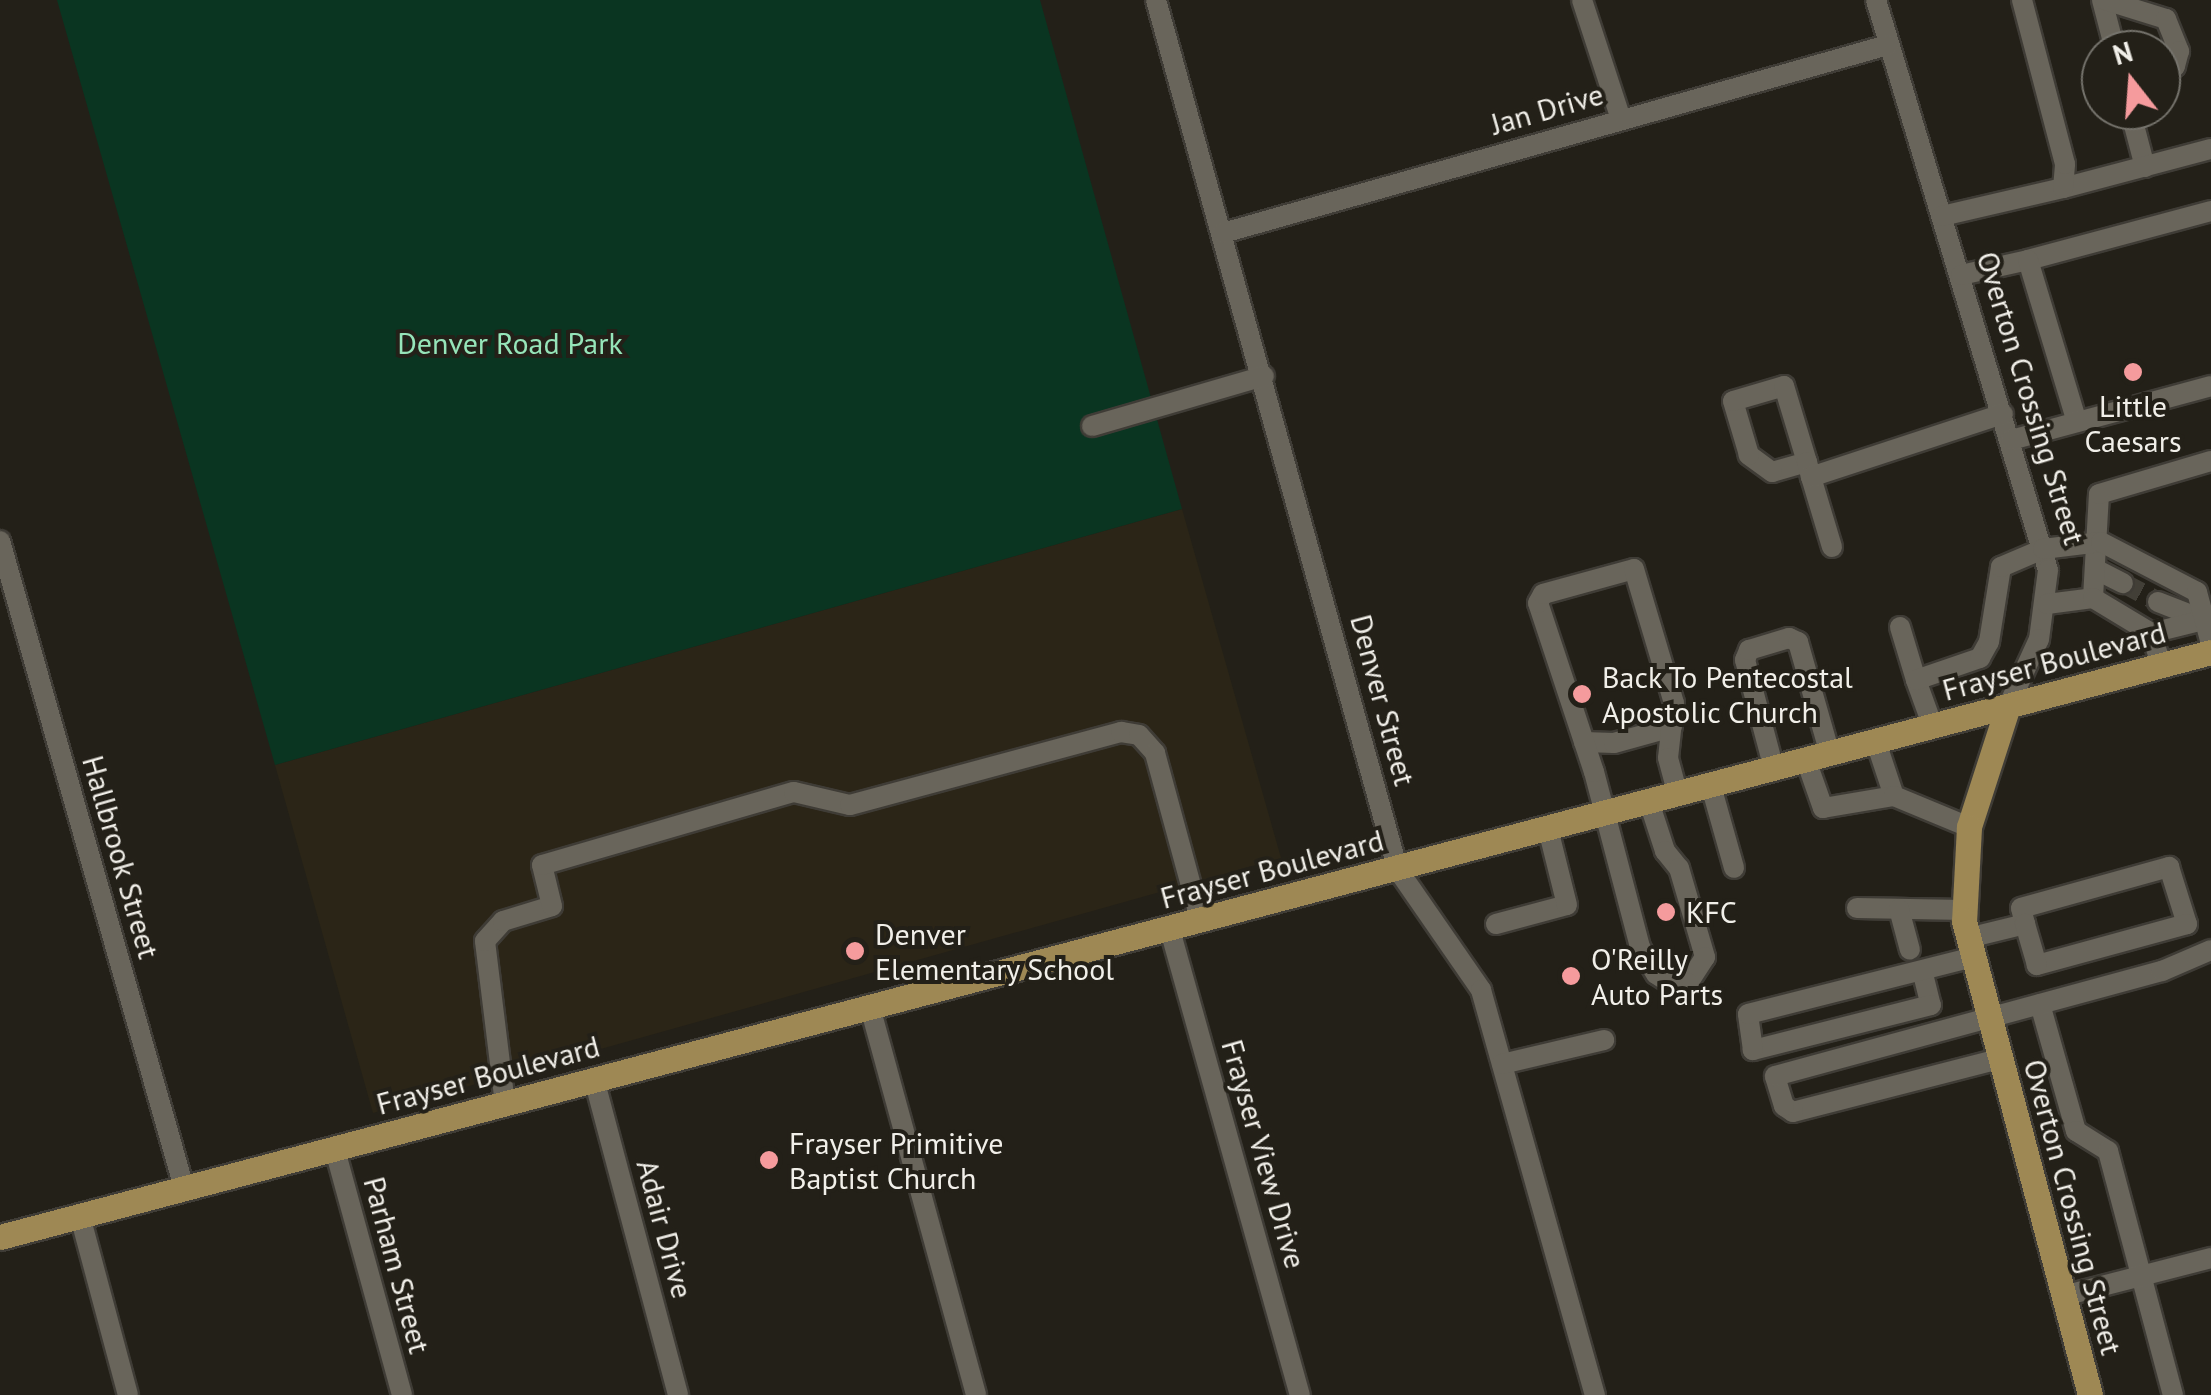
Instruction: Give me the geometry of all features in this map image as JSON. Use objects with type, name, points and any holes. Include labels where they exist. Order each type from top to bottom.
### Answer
[{"type":"main road","name":"Frayser Boulevard","points":[[0,1236],[2007,709],[2162,666],[2211,648]]},
{"type":"main road","name":"Overton Crossing Street","points":[[2007,709],[1969,826],[1964,910],[1988,1017],[2090,1395]]},
{"type":"street","name":"Denver Street","points":[[1156,0],[1264,376],[1398,870],[1481,990],[1594,1395]]},
{"type":"street","points":[[1582,0],[1621,119]]},
{"type":"street","name":"Overton Crossing Street","points":[[1876,0],[2043,549],[2047,604],[2039,640],[2007,709]]},
{"type":"street","points":[[2022,0],[2066,164],[2063,188]]},
{"type":"street","points":[[2111,30],[2104,0],[2166,19],[2170,30]]},
{"type":"street","name":"Jan Drive","points":[[1222,233],[1888,45]]},
{"type":"street","points":[[2135,130],[2145,167]]},
{"type":"street","points":[[1942,216],[2211,150]]},
{"type":"street","points":[[1960,275],[2211,211]]},
{"type":"street","points":[[2028,260],[2077,422]]},
{"type":"street","points":[[1092,426],[1264,376]]},
{"type":"street","points":[[1832,547],[1809,469],[1784,386],[1734,401],[1749,455],[1772,472],[1809,469],[2002,414]]},
{"type":"street","points":[[2011,440],[2211,386]]},
{"type":"street","points":[[2093,598],[2100,542],[2099,494],[2211,461]]},
{"type":"street","name":"Hallbrook Street","points":[[0,542],[184,1188]]},
{"type":"street","points":[[1916,680],[1980,658],[1989,642],[2000,567],[2043,549],[2100,542],[2197,592],[2211,648]]},
{"type":"street","points":[[1649,802],[1660,839],[1679,868],[1705,957],[1688,984],[1674,986],[1656,974],[1640,947],[1584,742],[1538,603],[1543,594],[1622,568],[1634,569],[1674,704],[1668,758],[1678,795]]},
{"type":"street","points":[[2097,570],[2123,583]]},
{"type":"street","points":[[2047,604],[2093,598],[2151,633],[2162,666]]},
{"type":"street","points":[[2158,602],[2204,620]]},
{"type":"street","points":[[2151,633],[2204,620]]},
{"type":"street","points":[[1900,627],[1933,727]]},
{"type":"street","points":[[1774,769],[1745,660],[1749,650],[1788,638],[1798,642],[1823,808],[1894,796],[1969,826]]},
{"type":"street","points":[[1584,742],[1614,743],[1672,726]]},
{"type":"street","points":[[505,1104],[486,940],[503,921],[552,906],[542,865],[794,792],[850,805],[1121,732],[1139,735],[1155,753],[1200,922]]},
{"type":"street","points":[[1876,742],[1894,796]]},
{"type":"street","points":[[1711,786],[1734,868]]},
{"type":"street","points":[[1496,924],[1567,905],[1548,829]]},
{"type":"street","points":[[2169,867],[2187,924],[2037,965],[2025,924],[2021,908],[2169,867]]},
{"type":"street","points":[[1857,908],[1964,910]]},
{"type":"street","points":[[1899,909],[1910,950]]},
{"type":"street","points":[[1923,974],[1931,1005],[1753,1050],[1744,1023],[1748,1014],[1923,974],[2025,924]]},
{"type":"street","name":"Frayser View Drive","points":[[1170,930],[1300,1395]]},
{"type":"street","points":[[1999,1059],[1793,1112],[1777,1090],[1775,1076],[2162,971],[2211,950]]},
{"type":"street","points":[[2040,1004],[2076,1131],[2108,1150],[2172,1395]]},
{"type":"street","points":[[870,1007],[976,1395]]},
{"type":"street","points":[[1502,1064],[1604,1040]]},
{"type":"street","name":"Adair Drive","points":[[594,1079],[678,1395]]},
{"type":"street","name":"Parham Street","points":[[336,1150],[402,1395]]},
{"type":"street","points":[[80,1216],[128,1395]]},
{"type":"street","points":[[2063,1296],[2211,1258]]},
{"type":"shaded area","points":[[1182,509],[1281,858],[373,1113],[275,765]]},
{"type":"green space","name":"Denver Road Park","points":[[57,0],[1040,0],[1182,509],[275,765]]},
{"type":"tunnel","points":[[2123,583],[2158,602]]},
{"type":"place","name":"Little Caesars","points":[[2133,372]]},
{"type":"place","name":"Back To Pentecostal Apostolic Church","points":[[1582,694]]},
{"type":"place","name":"KFC","points":[[1666,912]]},
{"type":"place","name":"Denver Elementary School","points":[[855,951]]},
{"type":"place","name":"O'Reilly Auto Parts","points":[[1571,976]]},
{"type":"place","name":"Frayser Primitive Baptist Church","points":[[769,1160]]}]
